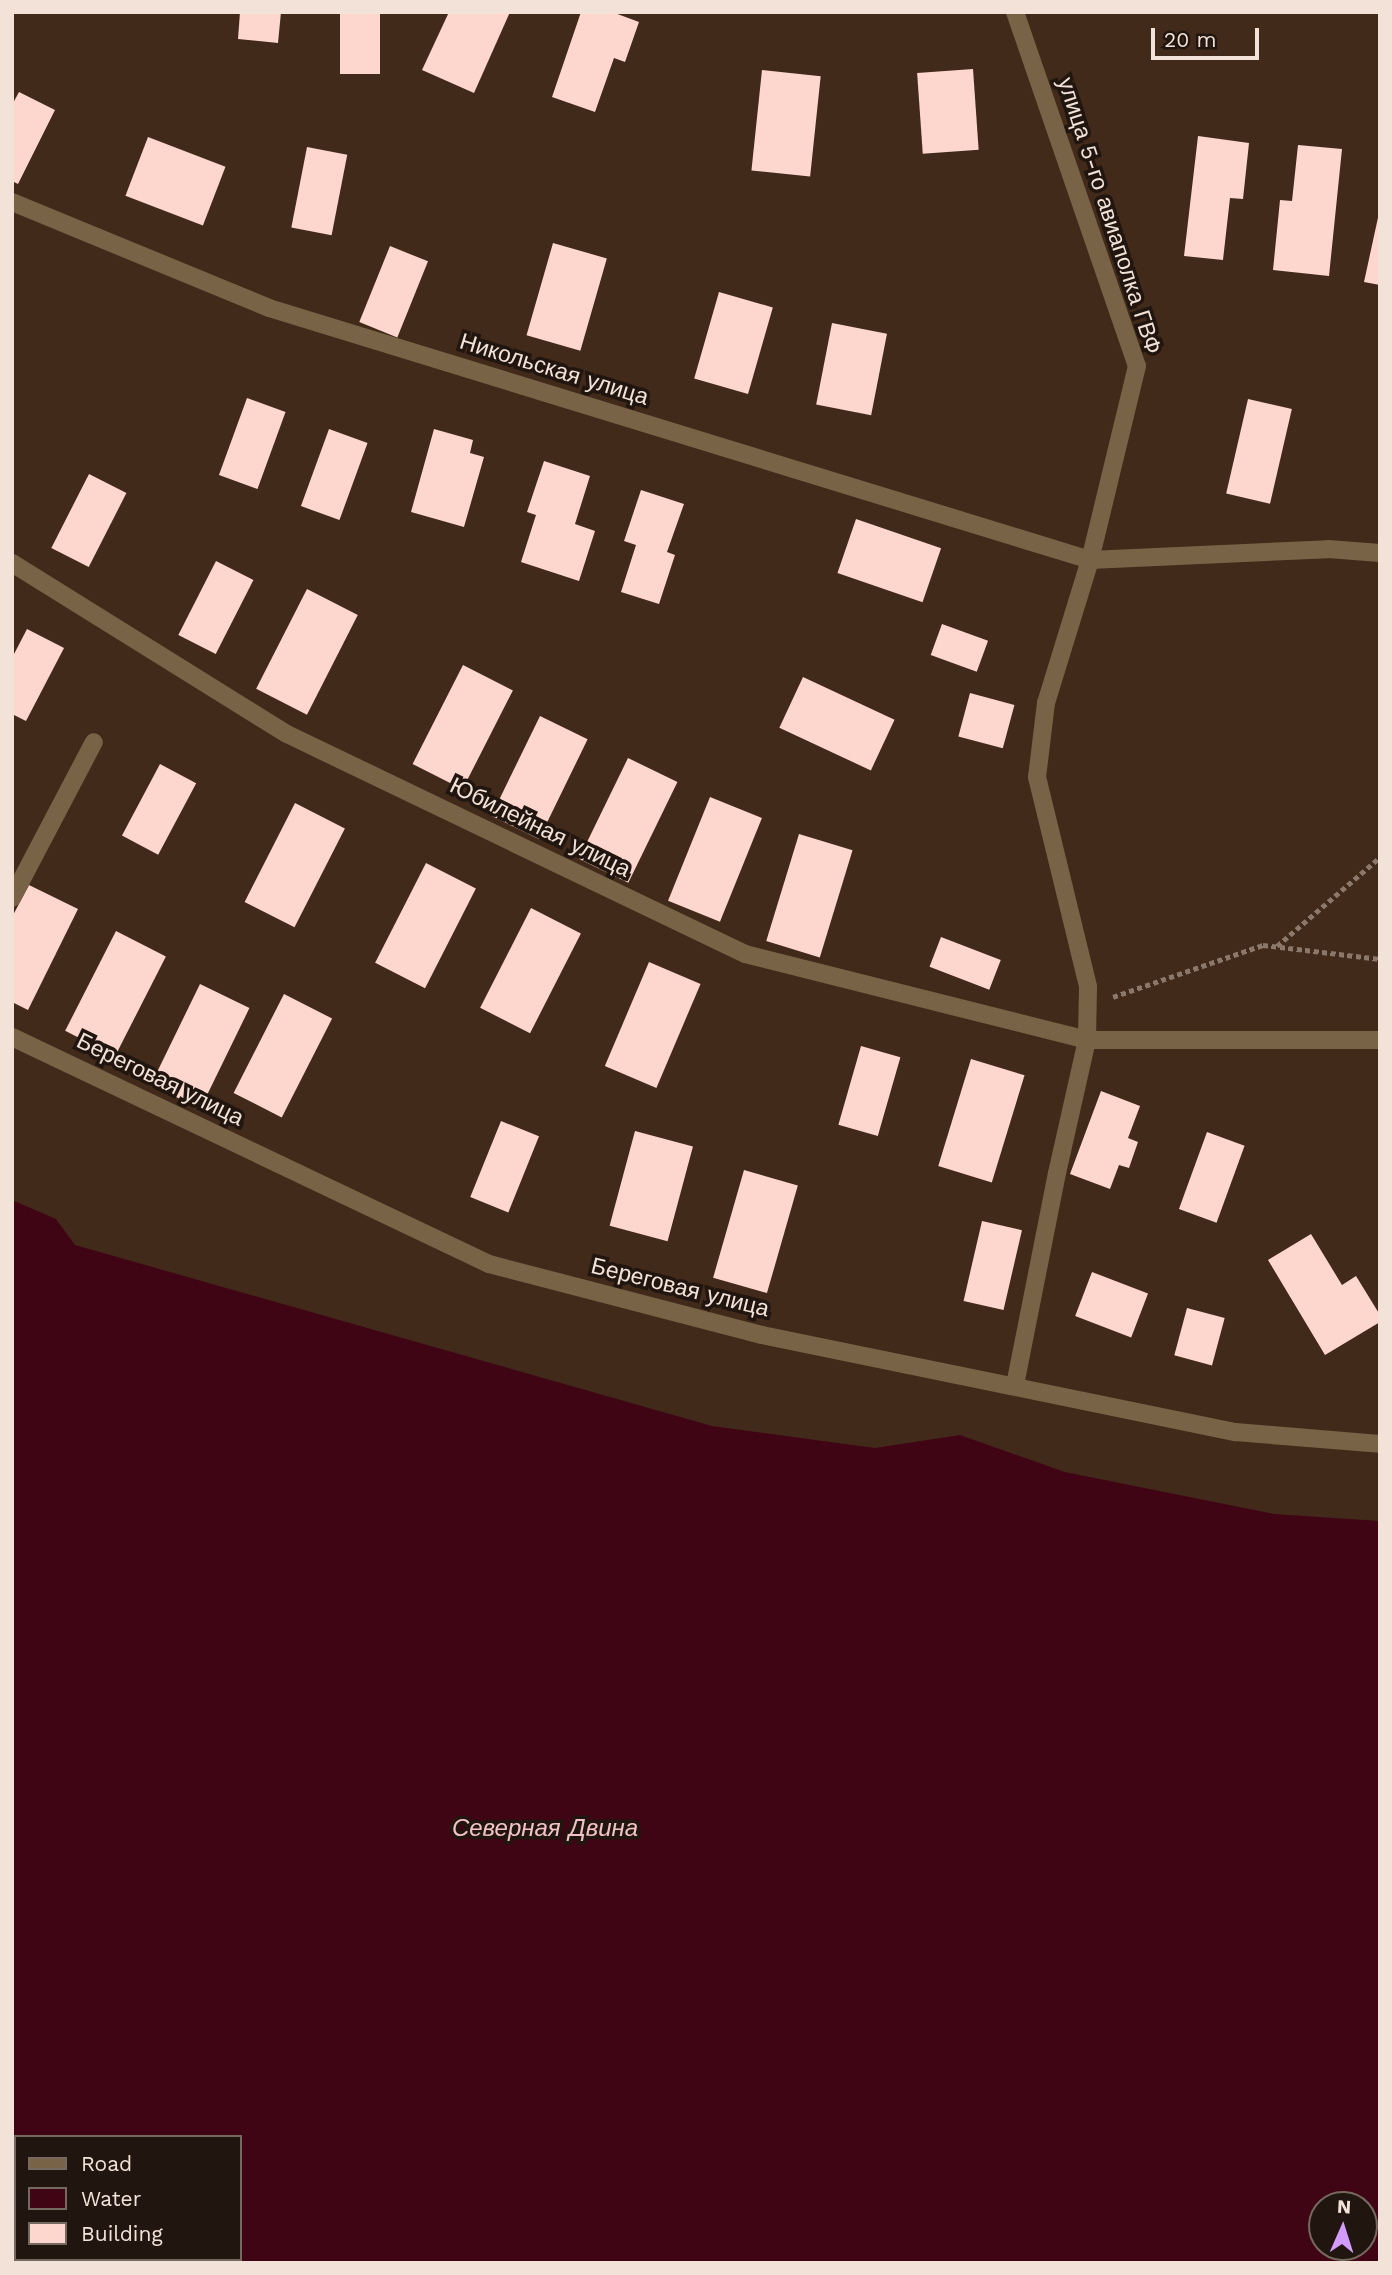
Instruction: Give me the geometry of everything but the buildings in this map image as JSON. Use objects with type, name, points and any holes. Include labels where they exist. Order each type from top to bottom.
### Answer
[{"type":"street","name":"улица 5-го авиаполка ГВФ","points":[[1014,12],[1137,366],[1090,560],[1046,703],[1037,777],[1088,987],[1087,1040],[1057,1173],[1015,1386]]},
{"type":"street","name":"Никольская улица","points":[[12,202],[270,308],[1090,560],[1328,549],[1380,553]]},
{"type":"street","name":"Юбилейная улица","points":[[12,564],[287,734],[745,954],[1087,1040]]},
{"type":"street","points":[[12,898],[94,742]]},
{"type":"street","name":"Береговая улица","points":[[12,1037],[489,1264],[762,1335],[1235,1432],[1380,1444]]},
{"type":"street","points":[[1087,1040],[1380,1040]]},
{"type":"path","points":[[1276,947],[1380,857]]},
{"type":"path","points":[[1087,1006],[1263,946],[1380,959]]},
{"type":"water","name":"Северная Двина","points":[[12,1200],[56,1219],[75,1245],[712,1426],[875,1448],[960,1435],[1065,1472],[1274,1514],[1380,1521],[1380,2263],[12,2263]]}]
